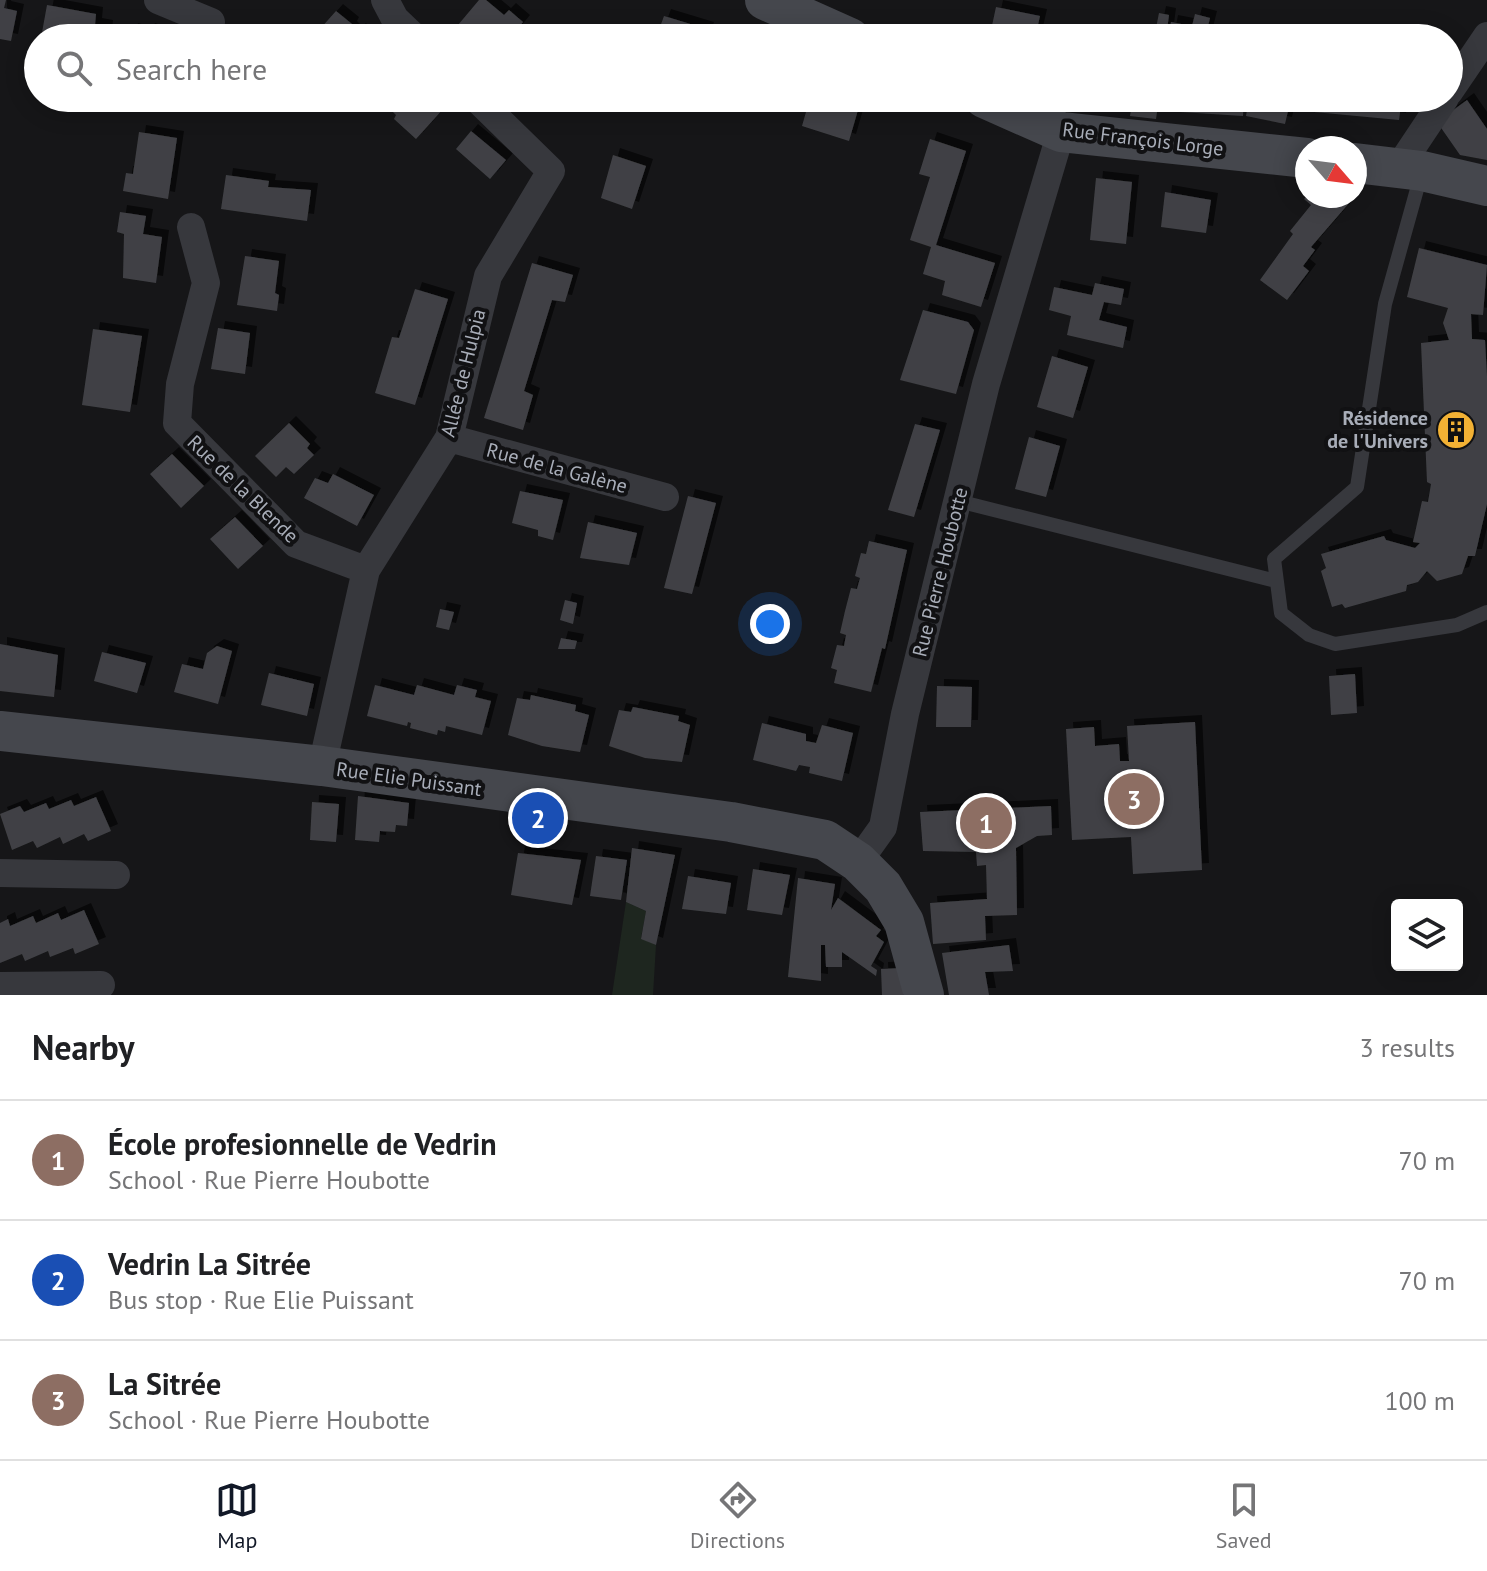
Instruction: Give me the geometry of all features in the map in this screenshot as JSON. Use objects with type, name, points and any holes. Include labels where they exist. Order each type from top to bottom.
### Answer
[{"type":"street","points":[[158,0],[211,22]]},
{"type":"street","points":[[385,0],[400,24]]},
{"type":"street","points":[[765,0],[819,24]]},
{"type":"street","points":[[1463,71],[1487,36]]},
{"type":"street","name":"Allée de Hulpia","points":[[322,766],[366,570],[449,438],[488,276],[551,171],[490,112]]},
{"type":"street","name":"Rue François Lorge","points":[[1016,112],[1061,132],[1295,157]]},
{"type":"street","points":[[1410,169],[1438,112]]},
{"type":"street","name":"Rue Pierre Houbotte","points":[[858,862],[883,827],[905,714],[986,384],[1061,132]]},
{"type":"street","points":[[1367,164],[1410,169],[1487,186]]},
{"type":"street","name":"Rue de la Blende","points":[[191,227],[206,283],[180,384],[177,423],[296,544],[366,570]]},
{"type":"street","name":"Rue de la Galène","points":[[449,438],[665,497]]},
{"type":"street","name":"Rue Elie Puissant","points":[[0,731],[322,766],[788,830],[825,840],[858,862]]},
{"type":"street","points":[[858,862],[883,887],[904,922],[924,995]]},
{"type":"street","points":[[0,873],[116,875]]},
{"type":"street","points":[[0,986],[101,985]]},
{"type":"lane","points":[[1410,169],[1385,304],[1357,487],[1274,559],[1281,613],[1309,635],[1335,644],[1457,625],[1487,612]]},
{"type":"lane","points":[[958,501],[1276,581]]},
{"type":"shaded area","points":[[626,902],[646,911],[641,938],[656,945],[653,995],[612,995]]},
{"type":"building","points":[[0,0],[6,0],[4,8],[17,11],[11,41],[0,39]]},
{"type":"building","points":[[479,0],[486,0],[504,15],[509,10],[523,22],[521,24],[459,24]]},
{"type":"building","points":[[47,5],[96,14],[95,24],[44,24]]},
{"type":"building","points":[[996,7],[1040,16],[1038,24],[992,24]]},
{"type":"building","points":[[336,11],[352,24],[324,24]]},
{"type":"building","points":[[1159,13],[1169,15],[1168,24],[1157,24]]},
{"type":"building","points":[[1195,14],[1210,18],[1208,24],[1192,24]]},
{"type":"building","points":[[664,16],[690,24],[661,24]]},
{"type":"building","points":[[1467,100],[1487,129],[1487,160],[1460,155],[1437,122],[1451,112],[1463,112],[1463,103]]},
{"type":"building","points":[[393,112],[440,112],[416,139],[394,119],[396,115]]},
{"type":"building","points":[[806,112],[857,112],[849,141],[802,126]]},
{"type":"building","points":[[1131,112],[1157,112],[1156,119],[1130,116]]},
{"type":"building","points":[[1181,112],[1243,112],[1243,116]]},
{"type":"building","points":[[1247,112],[1288,112],[1285,124],[1246,116]]},
{"type":"building","points":[[1314,112],[1400,112],[1399,120]]},
{"type":"building","points":[[471,131],[506,160],[490,179],[456,149]]},
{"type":"building","points":[[139,132],[177,138],[168,199],[123,191],[126,173],[133,174]]},
{"type":"building","points":[[930,139],[966,151],[936,245],[995,263],[981,307],[942,295],[945,281],[923,274],[931,247],[910,240],[930,177],[919,174]]},
{"type":"building","points":[[613,155],[646,166],[632,209],[601,198]]},
{"type":"building","points":[[226,175],[269,181],[268,187],[311,190],[307,221],[221,209]]},
{"type":"building","points":[[1096,178],[1132,182],[1126,244],[1090,240]]},
{"type":"building","points":[[1165,192],[1211,200],[1206,233],[1161,227]]},
{"type":"building","points":[[1309,208],[1345,208],[1311,247],[1315,250],[1303,266],[1309,271],[1287,300],[1260,280],[1293,234],[1290,231]]},
{"type":"building","points":[[120,212],[146,216],[143,234],[162,237],[156,283],[123,278],[124,234],[117,232]]},
{"type":"building","name":"Résidence de l'Univers","points":[[1419,248],[1487,265],[1483,315],[1471,314],[1472,339],[1485,340],[1487,377],[1487,504],[1475,556],[1468,556],[1462,574],[1437,581],[1427,571],[1418,582],[1407,585],[1406,591],[1345,608],[1342,604],[1332,607],[1321,571],[1326,568],[1321,554],[1384,536],[1386,540],[1415,548],[1420,543],[1413,542],[1422,501],[1428,502],[1431,484],[1427,482],[1421,343],[1449,340],[1443,323],[1448,308],[1407,297]]},
{"type":"building","points":[[245,256],[279,261],[275,293],[279,295],[277,311],[237,305]]},
{"type":"building","points":[[532,263],[573,275],[565,302],[552,300],[524,391],[533,395],[523,430],[484,418]]},
{"type":"building","points":[[1095,283],[1124,289],[1121,305],[1104,302],[1099,320],[1127,327],[1123,348],[1067,335],[1071,316],[1049,310],[1054,287],[1092,295]]},
{"type":"building","points":[[415,289],[448,299],[415,405],[375,393],[392,337],[399,338]]},
{"type":"building","points":[[923,310],[968,322],[974,330],[956,394],[900,380]]},
{"type":"building","points":[[218,328],[250,333],[245,374],[211,369]]},
{"type":"building","points":[[93,329],[142,336],[130,412],[82,405]]},
{"type":"building","points":[[1052,356],[1088,367],[1073,418],[1037,407]]},
{"type":"building","points":[[289,423],[310,444],[307,448],[314,455],[294,474],[286,467],[276,477],[255,456]]},
{"type":"building","points":[[915,424],[940,430],[914,517],[888,510]]},
{"type":"building","points":[[1029,437],[1060,446],[1046,497],[1015,489]]},
{"type":"building","points":[[172,454],[204,486],[181,508],[150,474]]},
{"type":"building","points":[[333,474],[374,495],[357,526],[304,498],[315,478],[328,483]]},
{"type":"building","points":[[520,491],[563,500],[553,540],[538,536],[538,530],[512,523]]},
{"type":"building","points":[[688,496],[716,503],[692,594],[664,588]]},
{"type":"building","points":[[235,517],[263,546],[238,569],[210,539]]},
{"type":"building","points":[[588,522],[637,533],[629,565],[580,558]]},
{"type":"building","points":[[869,541],[907,550],[885,649],[882,648],[871,692],[834,683],[837,670],[831,668],[837,645],[844,646],[846,635],[840,633],[845,611],[851,588],[857,589],[860,578],[855,576],[861,553],[866,554]]},
{"type":"building","points":[[565,600],[577,603],[573,624],[560,620]]},
{"type":"building","points":[[440,609],[454,612],[449,630],[436,627]]},
{"type":"building","points":[[561,638],[577,641],[575,649],[558,649]]},
{"type":"building","points":[[0,644],[58,655],[54,697],[0,691]]},
{"type":"building","points":[[217,646],[232,651],[218,704],[174,692],[182,664],[203,669],[207,653]]},
{"type":"building","points":[[102,652],[146,663],[137,693],[94,681]]},
{"type":"building","points":[[269,673],[314,684],[307,716],[261,705]]},
{"type":"building","points":[[1355,674],[1357,713],[1331,715],[1329,676]]},
{"type":"building","points":[[375,685],[414,695],[417,685],[454,695],[457,685],[477,690],[475,697],[491,701],[482,735],[446,726],[445,732],[438,730],[437,735],[410,728],[411,723],[408,722],[407,726],[367,716]]},
{"type":"building","points":[[937,686],[972,687],[971,727],[936,727]]},
{"type":"building","points":[[531,695],[576,705],[575,711],[589,715],[580,752],[542,746],[508,735],[517,698],[530,700]]},
{"type":"building","points":[[633,707],[679,716],[678,721],[690,725],[682,762],[645,758],[609,746],[619,710],[631,712]]},
{"type":"building","points":[[1195,722],[1202,870],[1133,874],[1131,837],[1072,840],[1066,729],[1094,727],[1095,746],[1119,744],[1120,761],[1129,761],[1127,726]]},
{"type":"building","points":[[762,723],[806,734],[806,741],[816,743],[822,725],[853,733],[842,781],[809,773],[810,767],[799,765],[796,771],[753,760]]},
{"type":"building","points":[[358,796],[409,803],[407,826],[396,825],[395,832],[380,831],[379,842],[355,840]]},
{"type":"building","points":[[96,797],[111,831],[88,841],[84,834],[63,844],[60,837],[37,848],[33,841],[12,850],[0,814],[20,806],[24,812],[46,803],[49,809],[71,800],[74,806]]},
{"type":"building","points":[[312,802],[339,804],[336,842],[310,840]]},
{"type":"building","points":[[1051,806],[1052,835],[1037,836],[1016,848],[1017,915],[985,916],[986,940],[933,944],[930,903],[987,899],[986,865],[977,866],[976,852],[923,851],[920,812]]},
{"type":"building","points":[[632,848],[675,855],[656,945],[641,939],[646,911],[626,902]]},
{"type":"building","points":[[518,853],[581,860],[572,905],[511,895]]},
{"type":"building","points":[[596,856],[627,860],[621,900],[590,896]]},
{"type":"building","points":[[753,869],[790,875],[782,915],[747,910]]},
{"type":"building","points":[[688,876],[731,883],[726,914],[682,909]]},
{"type":"building","points":[[798,878],[835,884],[831,910],[838,898],[881,930],[876,936],[884,942],[871,966],[877,970],[876,976],[842,952],[842,967],[826,967],[825,945],[821,945],[821,981],[788,977]]},
{"type":"building","points":[[84,910],[99,944],[75,954],[73,948],[50,957],[48,951],[25,961],[22,954],[0,963],[0,923],[8,919],[10,926],[33,916],[36,923],[58,913],[61,920]]},
{"type":"building","points":[[1009,945],[1013,971],[985,972],[989,995],[949,995],[942,953]]},
{"type":"building","points":[[903,968],[903,995],[882,995],[881,969]]},
{"type":"place","name":"Résidence de l'Univers","points":[[1456,430]]},
{"type":"place","name":"La Sitrée","points":[[1134,799]]},
{"type":"place","name":"Vedrin La Sitrée","points":[[538,818]]},
{"type":"place","name":"École profesionnelle de Vedrin","points":[[986,823]]}]
